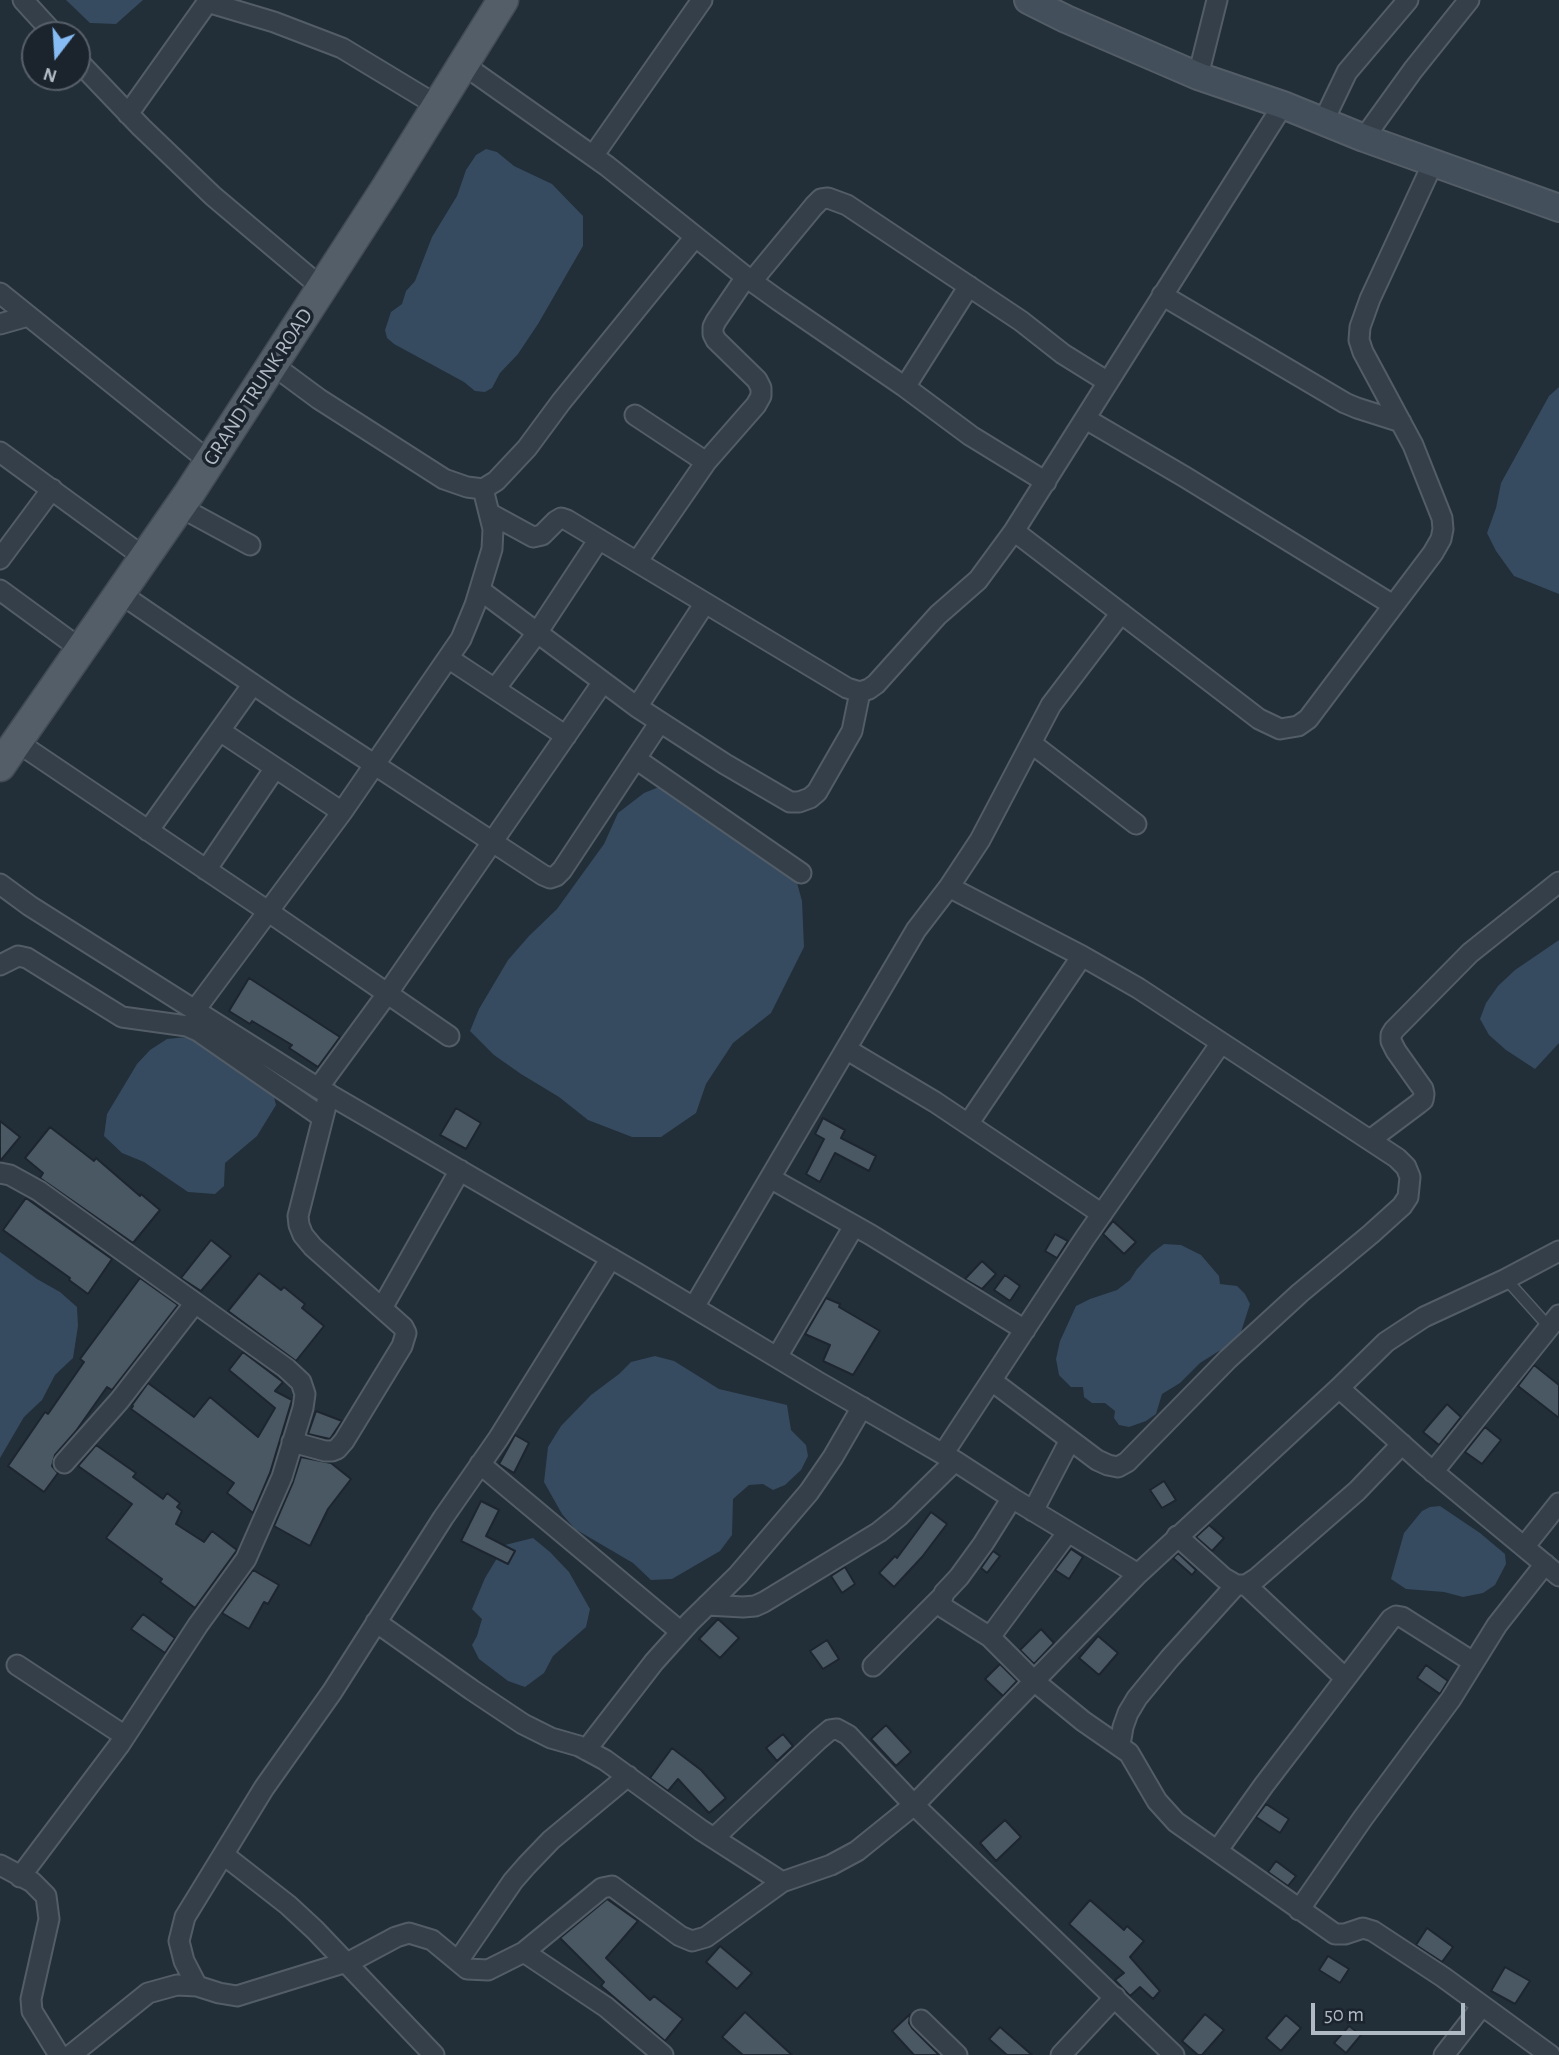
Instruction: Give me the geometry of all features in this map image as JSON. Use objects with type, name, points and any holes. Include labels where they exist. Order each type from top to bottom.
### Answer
[{"type":"main road","name":"GRAND TRUNK ROAD","points":[[8,754],[210,462],[503,0]]},
{"type":"street","points":[[23,0],[42,21]]},
{"type":"street","points":[[593,156],[702,0]]},
{"type":"street","points":[[1028,0],[1198,76],[1559,208]]},
{"type":"street","points":[[1198,76],[1217,0]]},
{"type":"street","points":[[1323,122],[1347,72],[1408,0]]},
{"type":"street","points":[[1364,138],[1413,70],[1469,0]]},
{"type":"street","points":[[128,114],[208,1],[342,48],[438,106]]},
{"type":"street","points":[[464,65],[593,156],[749,279],[971,436],[1046,482]]},
{"type":"street","points":[[91,75],[213,196],[322,288]]},
{"type":"street","points":[[489,513],[533,537],[542,535],[556,521],[567,520],[847,688],[860,692],[876,684],[938,615],[978,580],[1014,531],[1283,105]]},
{"type":"street","points":[[1014,531],[1259,719],[1280,729],[1290,729],[1308,719],[1441,539],[1442,518],[1413,445],[1359,340],[1360,327],[1370,299],[1433,163]]},
{"type":"street","points":[[637,562],[706,462],[761,396],[757,380],[716,340],[713,327],[716,321],[749,279],[821,199],[828,198],[847,205],[1108,382]]},
{"type":"street","points":[[273,365],[319,399],[444,479],[483,489],[496,481],[527,449],[561,402],[695,237]]},
{"type":"street","points":[[905,387],[969,286]]},
{"type":"street","points":[[0,293],[210,462]]},
{"type":"street","points":[[1162,295],[1345,403],[1401,422]]},
{"type":"street","points":[[0,324],[28,316]]},
{"type":"street","points":[[635,415],[706,462]]},
{"type":"street","points":[[1086,419],[1393,606]]},
{"type":"street","points":[[0,452],[145,558]]},
{"type":"street","points":[[0,559],[52,489]]},
{"type":"street","points":[[195,1010],[342,812],[468,626],[492,549],[493,529],[483,489]]},
{"type":"street","points":[[180,507],[250,545]]},
{"type":"street","points":[[495,689],[537,633],[599,539]]},
{"type":"street","points":[[480,590],[637,707],[790,802],[810,798],[817,792],[845,746],[855,720],[860,692]]},
{"type":"street","points":[[2,592],[82,650]]},
{"type":"street","points":[[121,594],[374,764],[550,877],[556,876],[562,870],[660,722]]},
{"type":"street","points":[[637,707],[705,603]]},
{"type":"street","points":[[694,1307],[915,930],[980,840],[1051,705],[1121,613]]},
{"type":"street","points":[[448,658],[566,736]]},
{"type":"street","points":[[292,1442],[332,1451],[344,1441],[406,1339],[407,1333],[403,1326],[313,1247],[299,1225],[298,1216],[324,1102],[387,994],[603,682]]},
{"type":"street","points":[[148,831],[253,684]]},
{"type":"street","points":[[220,731],[342,812]]},
{"type":"street","points":[[1031,743],[1136,824]]},
{"type":"street","points":[[8,754],[148,831],[449,1036]]},
{"type":"street","points":[[636,759],[802,873]]},
{"type":"street","points":[[206,870],[275,768]]},
{"type":"street","points":[[1370,1140],[1418,1104],[1424,1094],[1391,1041],[1394,1030],[1463,959],[1559,882]]},
{"type":"street","points":[[0,884],[30,906],[195,1010],[324,1102]]},
{"type":"street","points":[[948,887],[1138,988],[1397,1158],[1406,1167],[1410,1177],[1408,1197],[1402,1206],[1228,1359],[1127,1462],[1118,1466],[1108,1465],[992,1381]]},
{"type":"street","points":[[0,965],[18,956],[27,958],[122,1017],[198,1031],[251,1066],[460,1170],[949,1458],[1138,1574]]},
{"type":"street","points":[[968,1124],[1082,956]]},
{"type":"street","points":[[707,1605],[743,1607],[764,1602],[879,1532],[899,1516],[949,1458],[992,1381],[1025,1330],[1221,1043]]},
{"type":"street","points":[[846,1049],[968,1124],[1102,1214]]},
{"type":"street","points":[[382,1308],[460,1170]]},
{"type":"street","points":[[0,1173],[10,1175],[39,1191],[286,1368],[301,1382],[305,1394],[278,1485],[246,1559],[198,1625],[125,1735],[20,1877]]},
{"type":"street","points":[[769,1178],[854,1226],[1025,1330]]},
{"type":"street","points":[[777,1357],[854,1226]]},
{"type":"street","points":[[71,2055],[148,1993],[177,1985],[197,1986],[237,1996],[353,1960],[409,1933],[432,1940],[467,1969],[488,1970],[524,1952],[602,1888],[612,1886],[680,1936],[692,1941],[706,1937],[782,1882],[831,1865],[857,1851],[914,1805],[1138,1574],[1386,1342],[1424,1317],[1559,1251]]},
{"type":"street","points":[[197,1986],[184,1961],[179,1941],[185,1917],[264,1788],[332,1692],[611,1258]]},
{"type":"street","points":[[64,1462],[119,1401],[195,1303]]},
{"type":"street","points":[[1433,1472],[1554,1321]]},
{"type":"street","points":[[1299,1910],[1451,1699],[1497,1625],[1552,1570],[1433,1472],[1339,1388]]},
{"type":"street","points":[[586,1750],[654,1662],[738,1576],[809,1492],[862,1407]]},
{"type":"street","points":[[1033,1511],[1070,1440]]},
{"type":"street","points":[[1120,1745],[1128,1713],[1137,1698],[1241,1585],[1257,1578],[1357,1491],[1402,1444]]},
{"type":"street","points":[[480,1464],[681,1632]]},
{"type":"street","points":[[873,1666],[941,1598],[983,1544],[1012,1498]]},
{"type":"street","points":[[1524,1547],[1559,1503]]},
{"type":"street","points":[[990,1637],[1068,1532]]},
{"type":"street","points":[[1177,1536],[1224,1578],[1241,1585],[1345,1678]]},
{"type":"street","points":[[941,1598],[944,1608],[990,1637],[1034,1681],[1083,1721],[1129,1753],[1166,1812],[1176,1822],[1335,1934],[1363,1928],[1373,1931],[1443,1977],[1550,2055]]},
{"type":"street","points":[[1217,1852],[1382,1629],[1396,1616],[1412,1622],[1473,1662]]},
{"type":"street","points":[[376,1622],[523,1724],[605,1760],[714,1838],[782,1882]]},
{"type":"street","points":[[17,1665],[125,1735]]},
{"type":"street","points":[[714,1838],[830,1730],[837,1729],[848,1735],[914,1805],[1174,2055]]},
{"type":"street","points":[[458,1961],[527,1865],[551,1840],[628,1776]]},
{"type":"street","points":[[224,1855],[288,1905],[315,1930],[434,2055]]},
{"type":"street","points":[[0,1866],[32,1882],[46,1896],[49,1919],[31,1999],[32,2011],[59,2055]]},
{"type":"street","points":[[524,1952],[606,2007],[663,2055]]},
{"type":"street","points":[[1061,2055],[1115,1997]]},
{"type":"street","points":[[1444,2055],[1482,2006]]},
{"type":"street","points":[[921,2020],[957,2055]]},
{"type":"lane","points":[[1506,1279],[1554,1321]]},
{"type":"water","points":[[66,0],[143,0],[116,24],[88,21]]},
{"type":"water","points":[[486,149],[497,152],[514,166],[552,184],[583,216],[583,246],[518,354],[500,373],[492,388],[485,392],[475,391],[464,382],[394,344],[387,338],[385,330],[391,312],[402,304],[406,291],[415,281],[432,237],[457,196],[466,170],[476,155]]},
{"type":"water","points":[[1559,387],[1559,594],[1514,576],[1487,533],[1501,483],[1549,396]]},
{"type":"water","points":[[659,787],[796,879],[802,901],[804,947],[771,1013],[733,1043],[706,1084],[696,1113],[661,1137],[632,1137],[588,1120],[559,1097],[494,1055],[470,1031],[479,1009],[508,960],[557,909],[604,844],[618,813],[644,793]]},
{"type":"water","points":[[1559,940],[1559,1043],[1535,1069],[1489,1035],[1480,1019],[1486,1003],[1498,986],[1515,970]]},
{"type":"water","points":[[187,1037],[205,1045],[273,1093],[276,1105],[257,1136],[225,1163],[224,1186],[215,1194],[188,1192],[144,1162],[122,1153],[104,1136],[107,1114],[137,1064],[150,1050],[167,1039]]},
{"type":"water","points":[[1164,1244],[1181,1245],[1201,1255],[1219,1276],[1220,1284],[1237,1286],[1250,1304],[1233,1347],[1219,1351],[1200,1363],[1180,1383],[1162,1394],[1156,1414],[1146,1421],[1129,1427],[1119,1425],[1114,1418],[1115,1411],[1105,1403],[1092,1403],[1084,1397],[1083,1387],[1071,1387],[1059,1375],[1056,1359],[1060,1341],[1076,1306],[1117,1290]]},
{"type":"water","points":[[0,1252],[60,1292],[77,1307],[78,1326],[73,1358],[55,1375],[42,1400],[24,1417],[0,1458]]},
{"type":"water","points":[[655,1356],[674,1361],[719,1389],[787,1405],[791,1430],[806,1445],[808,1456],[801,1470],[785,1485],[773,1490],[763,1484],[749,1485],[733,1499],[732,1535],[720,1551],[672,1579],[651,1580],[633,1563],[575,1529],[562,1514],[544,1482],[548,1447],[561,1426],[591,1395],[631,1362]]},
{"type":"water","points":[[1440,1506],[1505,1554],[1506,1564],[1495,1585],[1483,1593],[1463,1597],[1444,1592],[1406,1589],[1391,1579],[1404,1533],[1422,1511]]},
{"type":"water","points":[[533,1538],[569,1572],[590,1609],[586,1627],[553,1656],[544,1673],[525,1687],[508,1681],[479,1659],[472,1645],[482,1619],[472,1609],[485,1578],[505,1545]]},
{"type":"building","points":[[249,978],[340,1037],[318,1067],[289,1048],[292,1045],[252,1021],[250,1024],[229,1011]]},
{"type":"building","points":[[456,1108],[481,1123],[466,1149],[440,1135]]},
{"type":"building","points":[[823,1118],[845,1130],[841,1138],[876,1156],[869,1171],[835,1153],[820,1182],[806,1174],[824,1139],[815,1134]]},
{"type":"building","points":[[0,1121],[20,1137],[0,1161]]},
{"type":"building","points":[[50,1127],[94,1161],[96,1158],[160,1210],[133,1243],[40,1178],[43,1173],[25,1158]]},
{"type":"building","points":[[26,1198],[112,1259],[88,1294],[3,1230]]},
{"type":"building","points":[[1113,1221],[1136,1242],[1124,1254],[1103,1234]]},
{"type":"building","points":[[1055,1234],[1068,1241],[1057,1258],[1045,1251]]},
{"type":"building","points":[[211,1240],[231,1256],[201,1291],[181,1278]]},
{"type":"building","points":[[982,1261],[996,1274],[982,1289],[965,1279]]},
{"type":"building","points":[[259,1273],[281,1290],[284,1287],[305,1304],[302,1308],[324,1326],[296,1361],[228,1311]]},
{"type":"building","points":[[1005,1275],[1020,1286],[1010,1301],[994,1290]]},
{"type":"building","points":[[140,1278],[178,1305],[112,1390],[107,1387],[76,1431],[55,1455],[52,1466],[58,1473],[44,1492],[8,1466],[45,1412],[48,1414],[84,1362],[80,1359]]},
{"type":"building","points":[[826,1298],[840,1304],[839,1307],[880,1331],[853,1375],[823,1361],[830,1345],[805,1334]]},
{"type":"building","points":[[243,1352],[283,1382],[275,1391],[292,1400],[270,1473],[253,1513],[227,1493],[234,1483],[131,1409],[148,1383],[194,1417],[210,1397],[258,1437],[275,1408],[229,1370]]},
{"type":"building","points":[[1534,1365],[1559,1385],[1559,1418],[1518,1386]]},
{"type":"building","points":[[1447,1404],[1461,1417],[1439,1445],[1423,1432]]},
{"type":"building","points":[[316,1411],[342,1421],[330,1439],[308,1434]]},
{"type":"building","points":[[1485,1427],[1501,1440],[1482,1464],[1465,1452]]},
{"type":"building","points":[[515,1435],[529,1443],[514,1473],[499,1464]]},
{"type":"building","points":[[96,1445],[136,1473],[133,1477],[163,1499],[167,1493],[180,1503],[177,1507],[182,1511],[176,1524],[204,1542],[212,1531],[237,1550],[195,1608],[160,1582],[162,1579],[106,1538],[132,1504],[78,1466]]},
{"type":"building","points":[[301,1457],[331,1463],[351,1479],[328,1509],[310,1546],[274,1526]]},
{"type":"building","points":[[1164,1481],[1176,1500],[1162,1508],[1150,1490]]},
{"type":"building","points":[[481,1501],[499,1510],[486,1536],[515,1551],[508,1564],[461,1541]]},
{"type":"building","points":[[931,1512],[947,1524],[922,1557],[894,1587],[879,1573],[895,1556],[897,1558]]},
{"type":"building","points":[[1209,1525],[1224,1538],[1212,1551],[1196,1537]]},
{"type":"building","points":[[1071,1549],[1083,1557],[1069,1579],[1055,1570]]},
{"type":"building","points":[[993,1551],[1000,1556],[987,1573],[981,1568]]},
{"type":"building","points":[[1178,1553],[1196,1570],[1192,1575],[1173,1558]]},
{"type":"building","points":[[845,1567],[855,1584],[842,1593],[831,1576]]},
{"type":"building","points":[[253,1570],[279,1585],[268,1604],[264,1602],[249,1629],[222,1613]]},
{"type":"building","points":[[143,1614],[175,1638],[165,1653],[131,1629]]},
{"type":"building","points":[[718,1619],[739,1638],[720,1658],[699,1639]]},
{"type":"building","points":[[1041,1629],[1054,1643],[1034,1664],[1020,1650]]},
{"type":"building","points":[[1098,1636],[1118,1653],[1099,1675],[1079,1658]]},
{"type":"building","points":[[827,1640],[839,1659],[823,1669],[810,1651]]},
{"type":"building","points":[[1000,1664],[1017,1681],[1003,1696],[985,1679]]},
{"type":"building","points":[[1426,1665],[1448,1681],[1440,1694],[1417,1678]]},
{"type":"building","points":[[886,1725],[911,1752],[896,1766],[871,1739]]},
{"type":"building","points":[[783,1734],[793,1746],[777,1761],[766,1748]]},
{"type":"building","points":[[672,1748],[701,1770],[726,1798],[709,1813],[678,1779],[668,1791],[650,1778]]},
{"type":"building","points":[[1266,1804],[1289,1819],[1280,1833],[1256,1817]]},
{"type":"building","points":[[1005,1820],[1021,1837],[996,1861],[980,1843]]},
{"type":"building","points":[[1276,1861],[1296,1876],[1288,1886],[1268,1872]]},
{"type":"building","points":[[607,1899],[638,1921],[606,1958],[650,2000],[654,1996],[683,2019],[665,2041],[601,1986],[604,1982],[560,1938]]},
{"type":"building","points":[[1090,1900],[1124,1930],[1127,1926],[1144,1941],[1130,1957],[1160,1991],[1153,1999],[1140,1987],[1130,1996],[1115,1980],[1124,1973],[1069,1924]]},
{"type":"building","points":[[1427,1928],[1453,1947],[1442,1962],[1416,1945]]},
{"type":"building","points":[[720,1946],[752,1973],[737,1989],[706,1962]]},
{"type":"building","points":[[1328,1956],[1349,1969],[1340,1983],[1319,1970]]},
{"type":"building","points":[[1505,1967],[1530,1981],[1515,2004],[1491,1991]]},
{"type":"building","points":[[745,2012],[792,2055],[743,2055],[722,2037]]},
{"type":"building","points":[[910,2014],[909,2023],[912,2028],[939,2055],[914,2055],[892,2031]]},
{"type":"building","points":[[1205,2014],[1224,2030],[1202,2055],[1198,2055],[1182,2041]]},
{"type":"building","points":[[1286,2015],[1301,2028],[1281,2051],[1266,2038]]},
{"type":"building","points":[[1349,2026],[1361,2035],[1346,2053],[1334,2043]]},
{"type":"building","points":[[1000,2027],[1032,2055],[1007,2055],[989,2039]]}]
